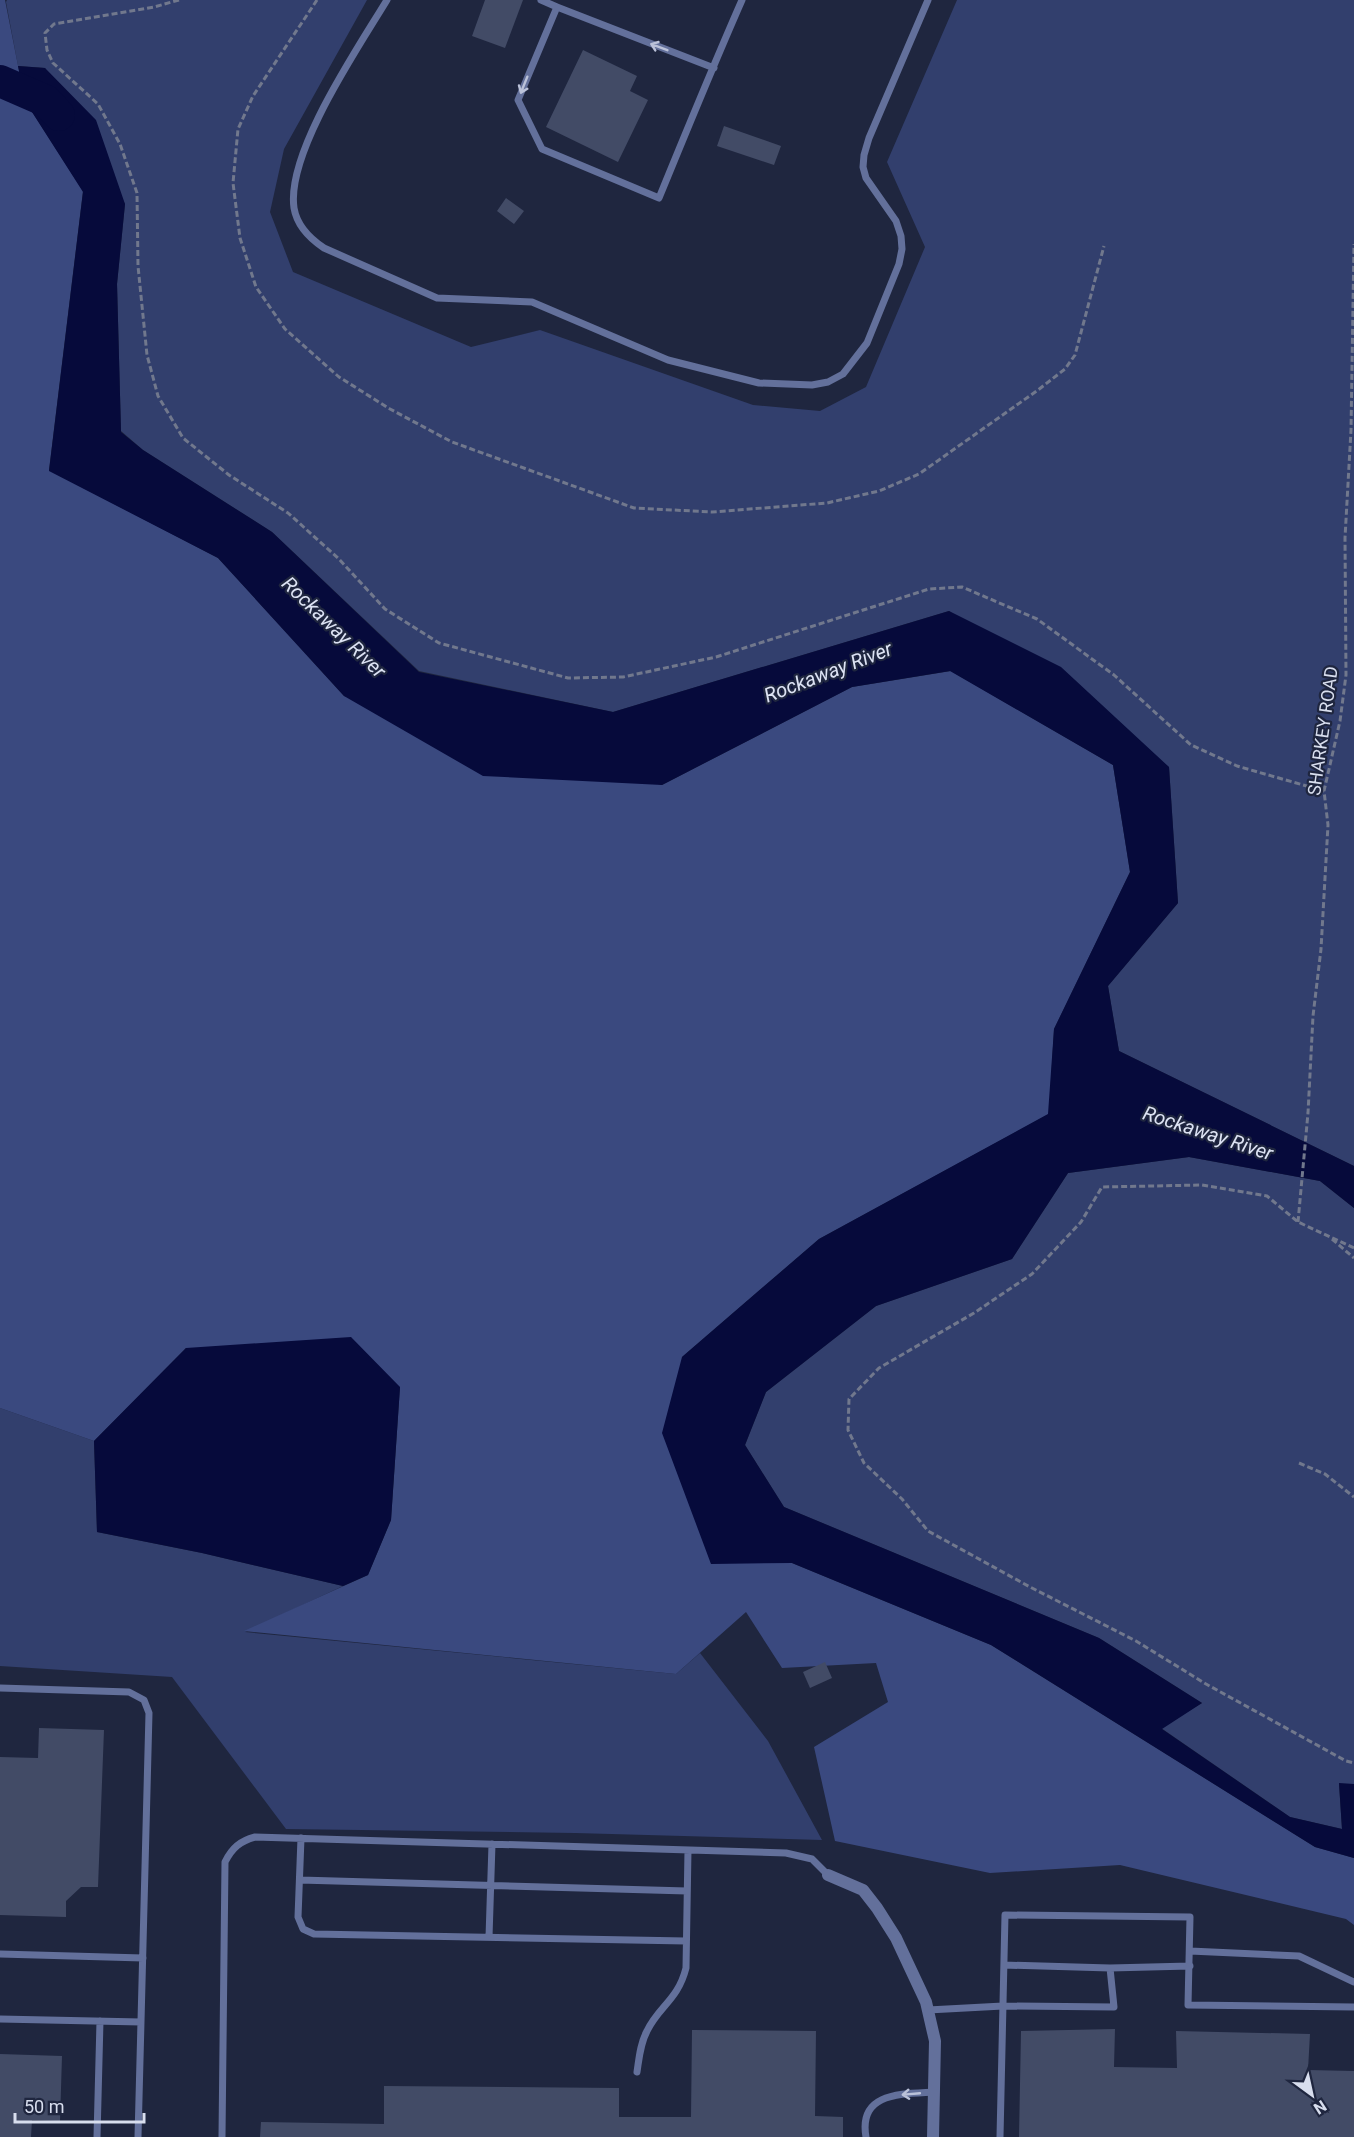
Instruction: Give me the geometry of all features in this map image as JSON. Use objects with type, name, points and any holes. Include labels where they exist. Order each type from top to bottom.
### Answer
[{"type":"street","points":[[828,1875],[863,1890],[896,1938],[913,1969],[928,2010],[934,2041],[933,2137]]},
{"type":"lane","points":[[387,0],[336,84],[314,128],[298,170],[294,209],[300,225],[310,239],[324,248],[437,298],[532,302],[668,360],[759,383],[812,384],[828,382],[843,374],[854,362],[867,343],[899,264],[902,236],[896,221],[866,178],[863,167],[864,155],[869,138],[928,0]]},
{"type":"lane","points":[[541,0],[714,68]]},
{"type":"lane","points":[[557,7],[518,100],[542,149],[659,198],[742,0]]},
{"type":"lane","points":[[0,1688],[129,1692],[144,1700],[149,1713],[138,2137]]},
{"type":"lane","points":[[222,2137],[225,1862],[230,1852],[243,1840],[255,1837],[301,1838],[786,1853],[812,1859],[828,1875]]},
{"type":"lane","points":[[301,1838],[298,1917],[306,1932],[314,1934],[686,1941]]},
{"type":"lane","points":[[489,1937],[492,1844]]},
{"type":"lane","points":[[637,2073],[641,2046],[647,2031],[682,1984],[686,1968],[688,1850]]},
{"type":"lane","points":[[300,1880],[687,1891]]},
{"type":"lane","points":[[999,2137],[1005,1915],[1190,1917],[1188,2005],[1354,2007]]},
{"type":"lane","points":[[1190,1951],[1299,1956],[1354,1982]]},
{"type":"lane","points":[[0,1954],[143,1958]]},
{"type":"lane","points":[[1004,1965],[1110,1968],[1190,1966]]},
{"type":"lane","points":[[928,2010],[1003,2006],[1114,2007],[1110,1968]]},
{"type":"lane","points":[[0,2019],[141,2022]]},
{"type":"lane","points":[[97,2137],[100,2021]]},
{"type":"lane","points":[[866,2137],[864,2125],[871,2107],[888,2096],[934,2092]]},
{"type":"path","points":[[178,0],[154,7],[54,24],[45,33],[47,50],[53,63],[98,104],[120,144],[137,193],[138,266],[147,355],[158,396],[183,438],[229,475],[288,513],[338,558],[385,609],[439,643],[568,678],[624,677],[716,657],[929,589],[962,587],[1037,619],[1114,675],[1191,745],[1237,766],[1324,791]]},
{"type":"path","points":[[317,0],[253,96],[238,129],[233,183],[240,238],[256,287],[285,329],[339,377],[390,409],[452,442],[634,508],[712,512],[827,503],[879,492],[919,474],[997,421],[1065,369],[1075,355],[1104,246]]},
{"type":"path","name":"SHARKEY ROAD","points":[[1298,1222],[1328,825],[1324,791],[1340,721],[1346,675],[1345,538],[1351,430],[1354,244]]},
{"type":"path","points":[[1354,1248],[1298,1222],[1266,1196],[1202,1185],[1102,1187],[1081,1222],[1032,1274],[974,1313],[879,1368],[849,1399],[848,1430],[864,1464],[902,1499],[928,1532],[1136,1641],[1206,1684],[1346,1761],[1354,1763]]},
{"type":"path","points":[[1328,1236],[1354,1258]]},
{"type":"path","points":[[1299,1463],[1325,1474],[1354,1497]]},
{"type":"shaded area","points":[[0,0],[5,0],[25,101],[83,191],[49,470],[218,558],[344,696],[662,785],[852,687],[951,671],[1113,765],[1130,872],[1054,1029],[1049,1114],[819,1239],[682,1357],[711,1563],[792,1563],[991,1645],[1315,1847],[1354,1858],[1354,1925],[1346,1919],[1120,1865],[990,1873],[835,1841],[814,1747],[888,1702],[876,1663],[782,1668],[746,1612],[676,1674],[244,1631],[368,1575],[391,1520],[400,1387],[186,1348],[94,1441],[0,1408]]},
{"type":"shaded area","points":[[7,0],[367,0],[284,149],[270,212],[293,272],[471,347],[540,330],[753,405],[820,411],[866,387],[925,247],[887,162],[957,0],[1354,0],[1354,1166],[1119,1051],[1108,986],[1178,903],[1169,767],[949,611],[613,712],[419,671],[272,532],[143,450],[121,431],[117,284],[125,204],[45,68],[18,66]]},
{"type":"shaded area","points":[[1189,1157],[1320,1181],[1354,1208],[1354,1784],[1339,1784],[1342,1829],[1290,1817],[1161,1728],[1202,1703],[1099,1638],[784,1507],[745,1445],[766,1392],[876,1306],[1012,1259],[1068,1173]]},
{"type":"shaded area","points":[[0,1408],[94,1441],[97,1532],[202,1553],[343,1586],[245,1632],[676,1674],[700,1653],[768,1741],[822,1840],[575,1833],[286,1829],[172,1677],[0,1666]]},
{"type":"water","points":[[18,66],[45,68],[96,120],[125,204],[117,284],[121,432],[143,450],[272,532],[419,672],[613,712],[949,611],[1061,667],[1169,767],[1178,903],[1108,986],[1119,1051],[1354,1166],[1354,1208],[1320,1181],[1189,1157],[1068,1173],[1012,1259],[876,1306],[766,1392],[745,1445],[784,1507],[1099,1638],[1202,1703],[1162,1729],[1290,1817],[1342,1829],[1339,1783],[1354,1784],[1354,1858],[1315,1847],[991,1645],[792,1563],[711,1564],[662,1433],[682,1357],[819,1239],[1048,1114],[1054,1029],[1130,872],[1113,765],[950,671],[852,687],[662,785],[483,776],[344,696],[218,558],[49,471],[83,192],[25,101]]},
{"type":"water","points":[[351,1337],[400,1387],[391,1520],[368,1575],[343,1586],[202,1553],[97,1532],[94,1441],[186,1348]]},
{"type":"building","points":[[485,0],[523,0],[505,48],[472,36]]},
{"type":"building","points":[[583,50],[637,76],[630,91],[648,100],[618,162],[546,127]]},
{"type":"building","points":[[724,126],[781,146],[774,165],[717,146]]},
{"type":"building","points":[[506,198],[524,211],[514,224],[497,211]]},
{"type":"building","points":[[825,1662],[832,1678],[810,1688],[803,1672]]},
{"type":"building","points":[[39,1728],[104,1730],[98,1887],[81,1887],[66,1901],[66,1917],[0,1915],[0,1757],[38,1758]]},
{"type":"building","points":[[1115,2029],[1114,2067],[1177,2068],[1176,2031],[1310,2034],[1308,2070],[1354,2071],[1354,2137],[1019,2137],[1021,2031]]},
{"type":"building","points":[[692,2030],[816,2031],[815,2116],[843,2117],[843,2137],[260,2137],[261,2122],[384,2124],[384,2086],[619,2088],[619,2117],[691,2117]]},
{"type":"building","points":[[0,2054],[62,2056],[60,2121],[32,2120],[31,2137],[0,2137]]},
{"type":"waterway","name":"Rockaway River","points":[[0,81],[46,101],[59,115]]}]
